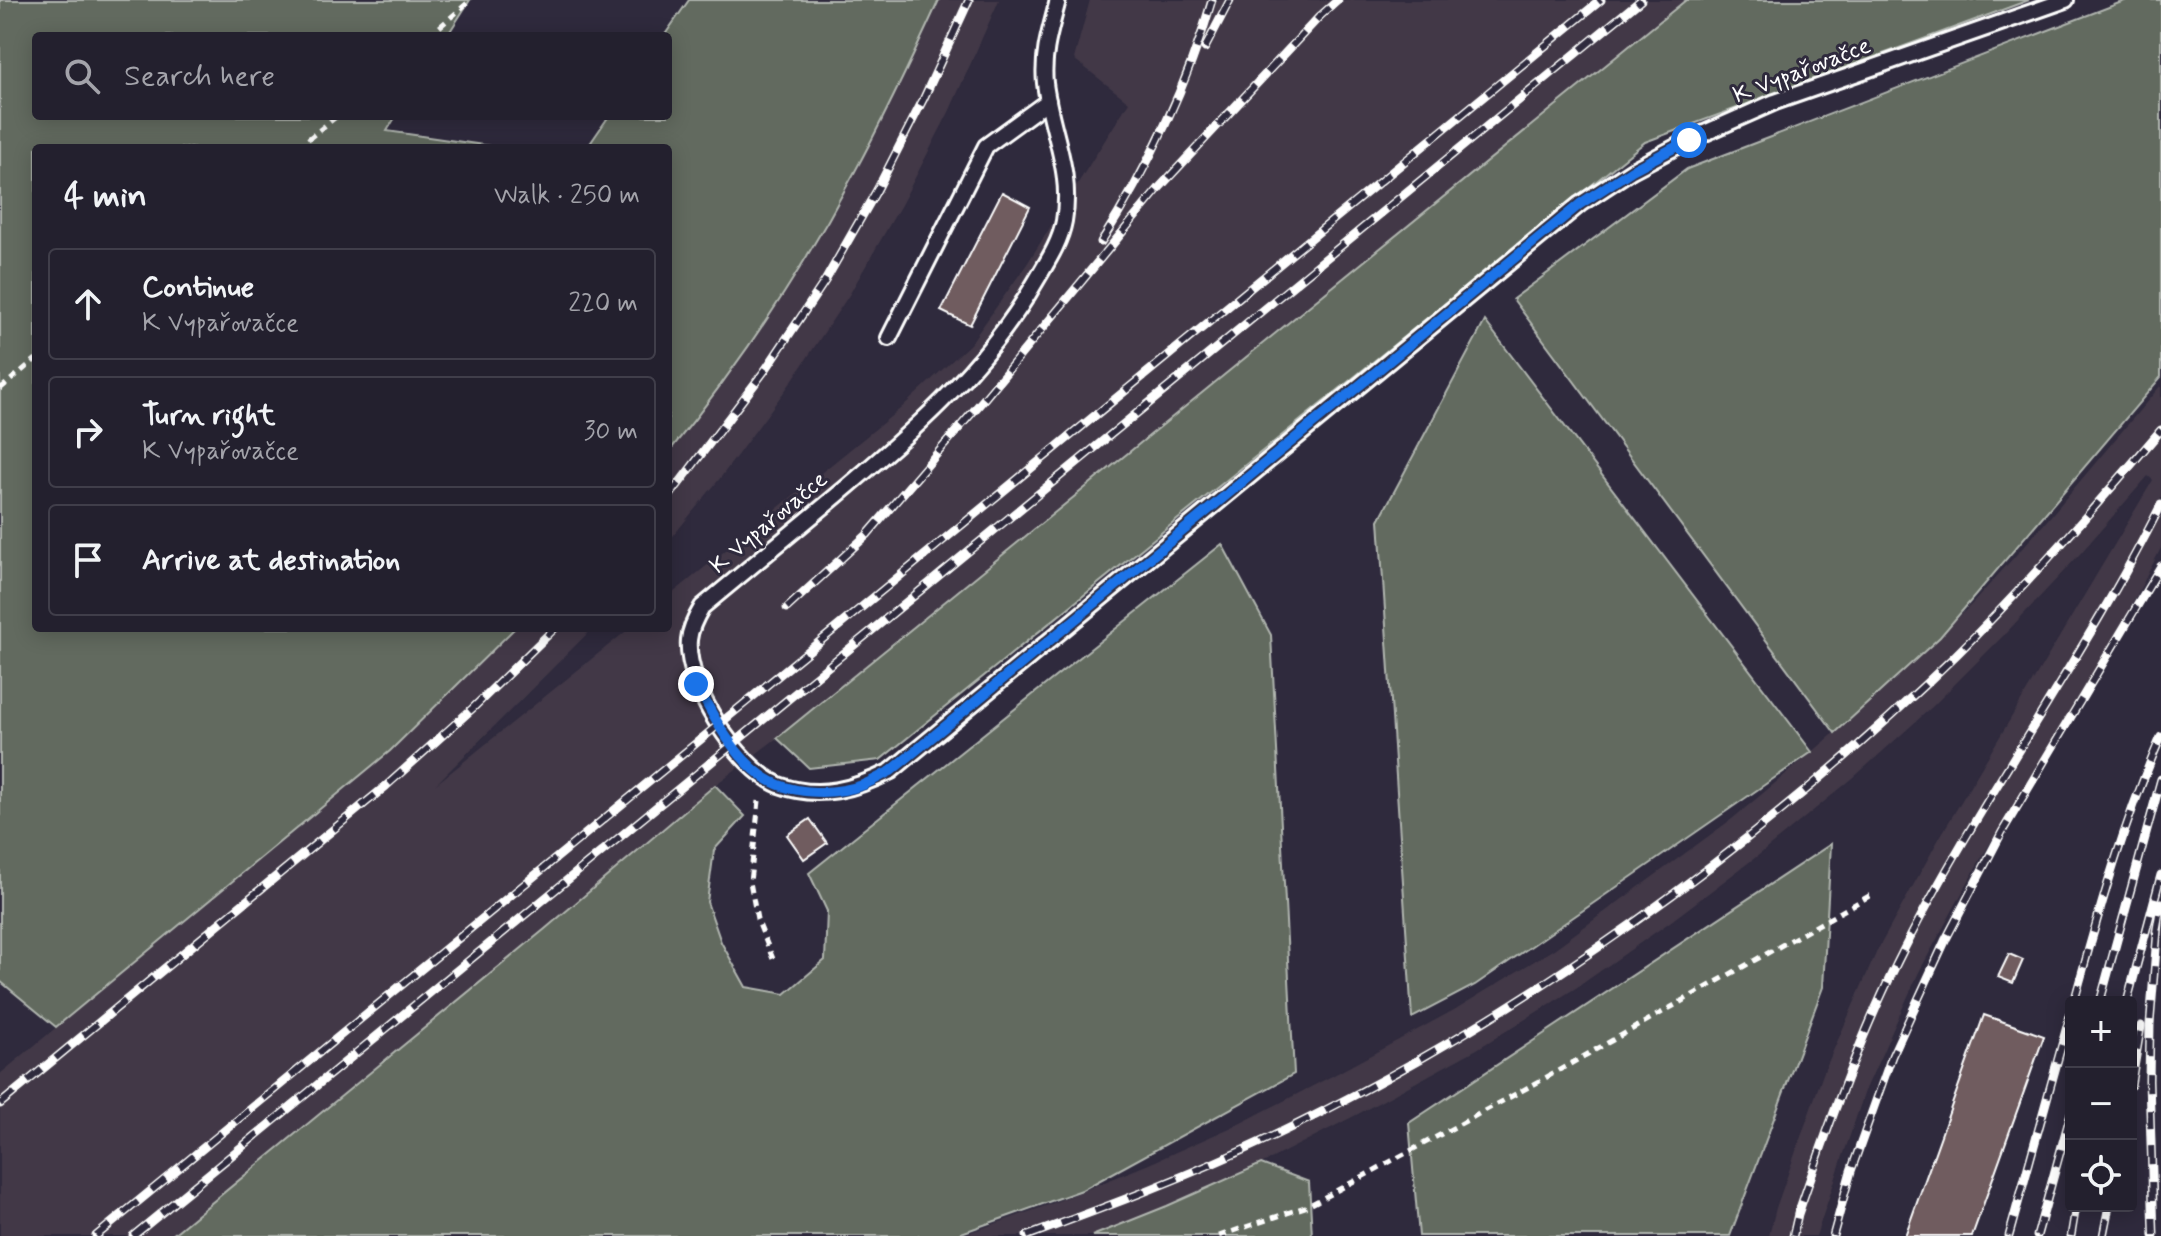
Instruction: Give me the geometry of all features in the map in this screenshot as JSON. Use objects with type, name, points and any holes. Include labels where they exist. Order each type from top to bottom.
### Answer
[{"type":"lane","name":"K Vypařovačce","points":[[1058,0],[1046,45],[1045,82],[1068,190],[1064,223],[1056,247],[1023,304],[991,347],[939,405],[890,451],[702,607],[692,624],[689,655],[696,684],[719,725],[749,765],[763,777],[781,785],[801,790],[845,790],[891,771],[1580,204],[1632,170],[1689,140],[1775,102],[2066,0]]},
{"type":"lane","points":[[889,338],[986,146],[1048,101]]},
{"type":"path","points":[[434,32],[471,0]]},
{"type":"path","points":[[302,144],[332,120]]},
{"type":"path","points":[[0,389],[32,362]]},
{"type":"path","points":[[763,777],[750,882],[757,919],[773,959]]},
{"type":"path","points":[[1219,1236],[1308,1206],[1538,1082],[1871,895]]},
{"type":"shaded area","points":[[939,0],[999,0],[949,112],[849,295],[789,385],[672,537],[672,448],[743,352],[801,266],[853,177]]},
{"type":"shaded area","points":[[1090,0],[1686,0],[777,738],[715,785],[171,1236],[0,1236],[0,1074],[390,751],[511,632],[589,632],[435,785],[625,632],[672,632],[672,594],[900,409],[970,344],[1027,264],[1129,102],[1074,59]]},
{"type":"shaded area","points":[[2161,385],[2161,548],[2123,622],[1980,860],[1919,972],[1865,1091],[1816,1236],[1769,1236],[1823,1074],[1877,951],[1940,837],[2153,480],[2148,476],[2004,635],[1932,707],[1853,778],[1760,854],[1579,986],[1477,1049],[1356,1115],[1261,1164],[1167,1206],[1092,1236],[960,1236],[1048,1205],[1241,1123],[1454,1010],[1554,949],[1732,819],[1901,674],[1972,604],[2044,524]]},
{"type":"green space","points":[[0,0],[470,0],[450,32],[32,32],[32,120],[394,120],[387,131],[476,144],[32,144],[32,632],[511,632],[390,751],[56,1027],[0,981]]},
{"type":"green space","points":[[689,0],[939,0],[876,132],[812,248],[744,353],[672,448],[672,144],[590,144],[606,120],[672,120],[672,32],[667,32]]},
{"type":"green space","points":[[1686,0],[2029,0],[1645,142],[880,760],[809,768],[777,738]]},
{"type":"green space","points":[[2127,0],[2161,0],[2161,377],[1940,637],[1835,733],[1513,299],[1687,169]]},
{"type":"green space","points":[[1485,321],[1812,752],[1475,985],[1412,1018],[1379,520]]},
{"type":"green space","points":[[1222,544],[1271,635],[1294,1074],[1082,1190],[953,1236],[171,1236],[715,785],[745,816],[714,850],[707,902],[721,942],[746,987],[785,994],[825,960],[827,911],[809,873]]},
{"type":"green space","points":[[1831,844],[1823,987],[1730,1236],[1419,1236],[1409,1123]]},
{"type":"green space","points":[[1261,1164],[1309,1182],[1312,1236],[1092,1236],[1167,1206]]},
{"type":"building","points":[[1002,192],[1030,207],[970,325],[941,311]]},
{"type":"building","points":[[810,819],[827,843],[804,859],[787,835]]},
{"type":"building","points":[[2009,954],[2023,960],[2013,983],[1998,977]]},
{"type":"building","points":[[1984,1015],[2044,1036],[1972,1236],[1905,1236]]},
{"type":"railway","points":[[672,493],[766,369],[825,281],[877,190],[969,0]]},
{"type":"railway","points":[[1101,242],[1135,186],[1165,125],[1203,31],[1212,0]]},
{"type":"railway","points":[[1205,48],[1230,0]]},
{"type":"railway","points":[[787,608],[867,535],[1160,187],[1338,0]]},
{"type":"railway","points":[[96,1236],[1601,0]]},
{"type":"railway","points":[[133,1236],[1641,0]]},
{"type":"railway","points":[[1027,1236],[1210,1165],[1362,1091],[1544,984],[1632,924],[1718,861],[1880,726],[1983,628],[2161,430]]},
{"type":"railway","points":[[1793,1236],[1844,1086],[1898,961],[1928,903],[2098,620],[2161,505]]},
{"type":"railway","points":[[1833,1236],[1851,1171],[1892,1056],[1946,939],[2002,832],[2161,566]]},
{"type":"railway","points":[[0,1104],[386,786],[551,632]]},
{"type":"railway","points":[[2076,996],[2123,835],[2161,737]]},
{"type":"railway","points":[[2102,996],[2161,779]]},
{"type":"railway","points":[[2129,996],[2161,875]]},
{"type":"railway","points":[[2156,932],[2161,903]]},
{"type":"railway","points":[[2154,1236],[2149,1081],[2158,923]]},
{"type":"railway","points":[[2134,1068],[2141,1026]]},
{"type":"railway","points":[[2009,1236],[2065,1034]]},
{"type":"railway","points":[[2037,1236],[2065,1135]]},
{"type":"railway","points":[[2071,1236],[2075,1212]]},
{"type":"railway","points":[[2103,1236],[2108,1212]]},
{"type":"route","points":[[696,684],[719,725],[749,765],[763,777],[801,790],[824,791],[845,790],[891,771],[1580,204],[1632,170],[1689,140]]}]
